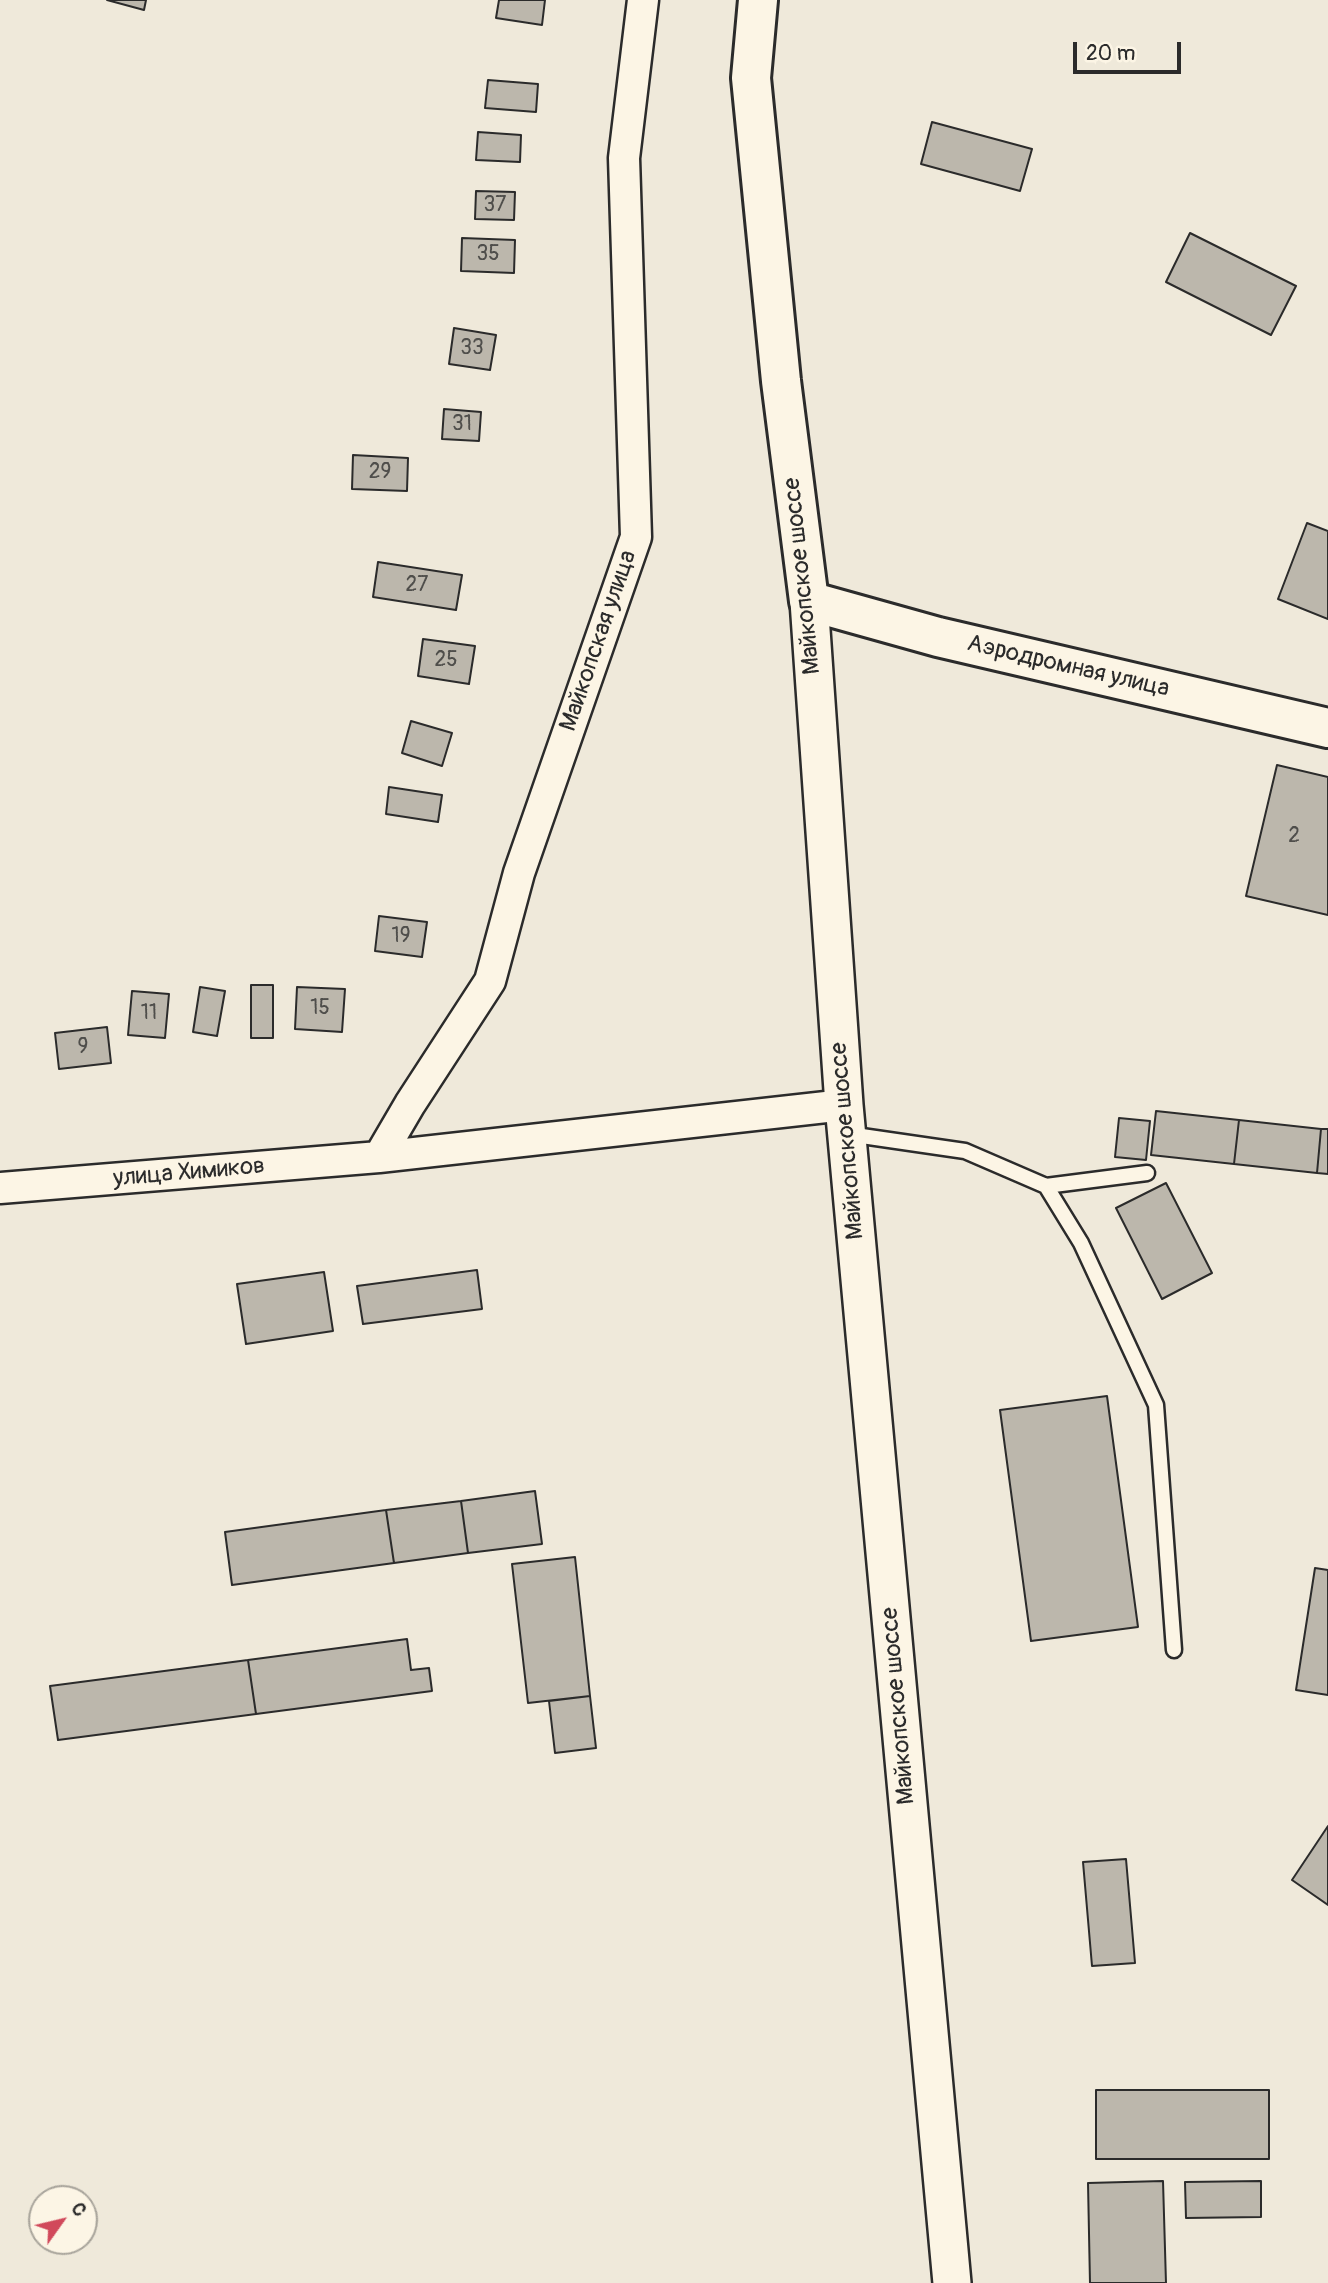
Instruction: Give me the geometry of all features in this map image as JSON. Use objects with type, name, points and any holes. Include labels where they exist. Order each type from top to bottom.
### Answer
[{"type":"main road","name":"Майкопское шоссе","points":[[758,0],[751,78],[781,380],[809,601]]},
{"type":"main road","name":"Аэродромная улица","points":[[809,601],[938,637],[1328,728]]},
{"type":"street","name":"Майкопская улица","points":[[379,1157],[489,981],[519,873],[635,537],[624,158],[643,0]]},
{"type":"street","name":"Майкопское шоссе","points":[[809,601],[846,1120],[952,2283]]},
{"type":"street","name":"улица Химиков","points":[[0,1188],[846,1120]]},
{"type":"lane","points":[[846,1120],[965,1151],[1046,1186],[1147,1173]]},
{"type":"lane","points":[[1046,1186],[1081,1243],[1156,1405],[1174,1650]]},
{"type":"building","points":[[107,0],[146,0],[144,10]]},
{"type":"building","points":[[499,0],[545,0],[542,25],[496,18]]},
{"type":"building","points":[[488,80],[538,84],[536,112],[485,108]]},
{"type":"building","points":[[932,122],[1032,149],[1020,191],[921,164]]},
{"type":"building","points":[[478,132],[521,135],[520,162],[476,160]]},
{"type":"building","points":[[476,191],[515,192],[514,220],[475,219]]},
{"type":"building","points":[[1190,233],[1296,286],[1271,335],[1166,282]]},
{"type":"building","points":[[462,238],[515,240],[514,273],[461,271]]},
{"type":"building","points":[[454,328],[496,335],[490,370],[449,364]]},
{"type":"building","points":[[444,409],[481,412],[479,441],[442,439]]},
{"type":"building","points":[[353,455],[408,458],[407,491],[352,489]]},
{"type":"building","points":[[1307,523],[1328,531],[1328,619],[1278,599]]},
{"type":"building","points":[[378,562],[462,575],[456,610],[373,597]]},
{"type":"building","points":[[423,639],[475,646],[469,684],[418,676]]},
{"type":"building","points":[[411,721],[452,733],[442,766],[402,753]]},
{"type":"building","points":[[1277,765],[1328,777],[1328,915],[1246,896]]},
{"type":"building","points":[[389,787],[442,795],[438,822],[386,814]]},
{"type":"building","points":[[379,916],[427,922],[422,957],[375,951]]},
{"type":"building","points":[[251,985],[273,985],[273,1038],[251,1038]]},
{"type":"building","points":[[200,987],[225,991],[217,1036],[193,1032]]},
{"type":"building","points":[[297,987],[345,989],[342,1032],[295,1029]]},
{"type":"building","points":[[132,991],[169,994],[165,1038],[128,1035]]},
{"type":"building","points":[[107,1027],[111,1063],[59,1069],[55,1033]]},
{"type":"building","points":[[1156,1111],[1239,1120],[1234,1164],[1151,1155]]},
{"type":"building","points":[[1119,1118],[1150,1121],[1146,1160],[1115,1157]]},
{"type":"building","points":[[1239,1120],[1321,1129],[1317,1173],[1234,1164]]},
{"type":"building","points":[[1321,1129],[1328,1129],[1328,1174],[1317,1173]]},
{"type":"building","points":[[1166,1183],[1212,1273],[1162,1299],[1116,1208]]},
{"type":"building","points":[[477,1270],[482,1309],[363,1324],[357,1286]]},
{"type":"building","points":[[324,1272],[333,1331],[246,1344],[237,1284]]},
{"type":"building","points":[[1107,1396],[1138,1627],[1031,1641],[1000,1410]]},
{"type":"building","points":[[535,1491],[542,1544],[468,1553],[461,1501]]},
{"type":"building","points":[[461,1501],[468,1553],[394,1563],[386,1510]]},
{"type":"building","points":[[386,1510],[394,1563],[232,1585],[225,1532]]},
{"type":"building","points":[[575,1557],[590,1696],[528,1703],[512,1564]]},
{"type":"building","points":[[1315,1568],[1328,1570],[1328,1695],[1296,1690]]},
{"type":"building","points":[[407,1639],[411,1670],[429,1668],[432,1691],[256,1714],[248,1660]]},
{"type":"building","points":[[248,1660],[256,1714],[58,1740],[50,1686]]},
{"type":"building","points":[[590,1696],[596,1748],[555,1753],[549,1701]]},
{"type":"building","points":[[1328,1826],[1328,1905],[1292,1880]]},
{"type":"building","points":[[1126,1859],[1135,1963],[1092,1966],[1083,1862]]},
{"type":"building","points":[[1096,2090],[1269,2090],[1269,2159],[1096,2159]]},
{"type":"building","points":[[1163,2181],[1166,2283],[1090,2283],[1088,2183]]},
{"type":"building","points":[[1261,2181],[1261,2217],[1186,2218],[1185,2182]]}]
